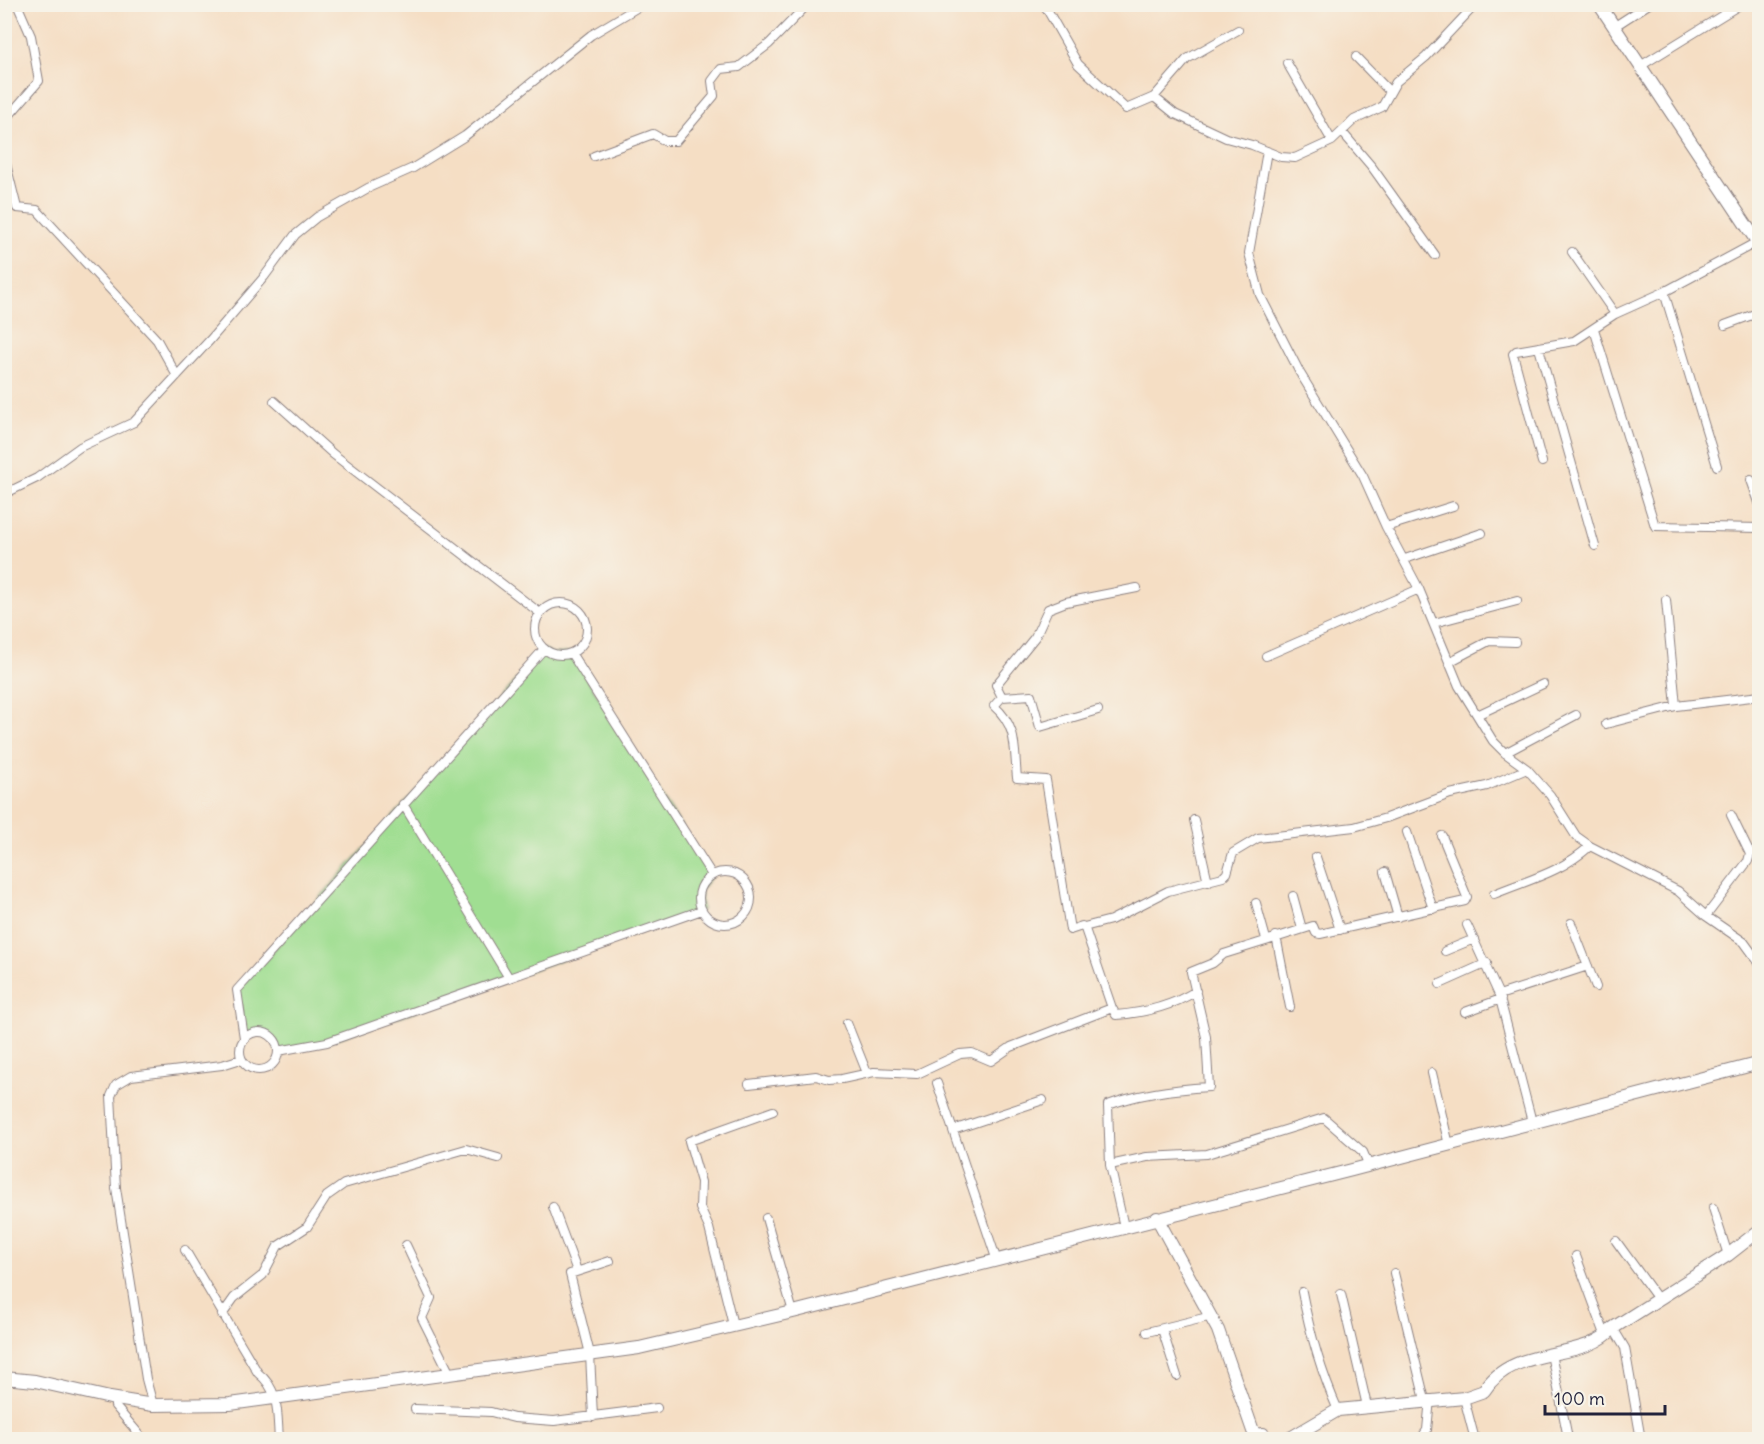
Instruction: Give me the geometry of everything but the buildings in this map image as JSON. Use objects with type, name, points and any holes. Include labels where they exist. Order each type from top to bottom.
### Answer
[{"type":"main road","points":[[1599,4],[1758,244]]},
{"type":"main road","points":[[4,1378],[34,1381],[153,1405],[230,1404],[639,1347],[793,1312],[996,1258],[1369,1166],[1391,1157],[1449,1145],[1760,1063]]},
{"type":"main road","points":[[1157,1218],[1212,1316],[1253,1431],[1256,1436],[1263,1434],[1266,1440]]},
{"type":"main road","points":[[1287,1440],[1338,1410],[1464,1398],[1484,1391],[1488,1384],[1511,1367],[1535,1356],[1551,1354],[1609,1332],[1728,1255],[1760,1230]]},
{"type":"street","points":[[4,132],[7,118],[39,81],[31,36],[17,4]]},
{"type":"street","points":[[4,494],[37,478],[80,447],[134,422],[264,277],[295,235],[317,217],[368,188],[413,168],[465,136],[591,35],[643,4]]},
{"type":"street","points":[[594,156],[652,134],[665,141],[676,141],[714,96],[712,81],[721,69],[739,67],[768,44],[808,4]]},
{"type":"street","points":[[1044,4],[1078,64],[1126,109],[1154,97],[1187,58],[1238,30]]},
{"type":"street","points":[[1154,97],[1175,114],[1226,138],[1281,157],[1295,158],[1332,141],[1343,133],[1354,120],[1382,107],[1396,82],[1426,57],[1476,4]]},
{"type":"street","points":[[1615,26],[1649,4]]},
{"type":"street","points":[[1642,66],[1740,4]]},
{"type":"street","points":[[1356,57],[1390,92]]},
{"type":"street","points":[[1287,63],[1332,141]]},
{"type":"street","points":[[1343,133],[1372,167],[1435,255]]},
{"type":"street","points":[[1267,151],[1249,253],[1260,295],[1300,373],[1363,476],[1386,527],[1419,589],[1449,662],[1477,715],[1504,753],[1527,769],[1550,795],[1576,836],[1590,846],[1678,891],[1706,916],[1744,942],[1760,964]]},
{"type":"street","points":[[4,156],[17,208],[37,210],[61,235],[157,340],[177,376]]},
{"type":"street","points":[[1542,462],[1513,354],[1516,351],[1574,341],[1616,314],[1758,244]]},
{"type":"street","points":[[1572,252],[1616,314]]},
{"type":"street","points":[[1664,292],[1717,466]]},
{"type":"street","points":[[1725,325],[1760,312]]},
{"type":"street","points":[[1594,329],[1655,526],[1760,528]]},
{"type":"street","points":[[1539,348],[1595,546]]},
{"type":"street","points":[[274,401],[333,454],[540,613]]},
{"type":"street","points":[[1751,480],[1760,505]]},
{"type":"street","points":[[1386,527],[1453,506]]},
{"type":"street","points":[[1405,559],[1482,532]]},
{"type":"street","points":[[1002,697],[996,685],[1035,637],[1048,609],[1066,602],[1137,588]]},
{"type":"street","points":[[1266,656],[1419,589]]},
{"type":"street","points":[[1666,600],[1676,706]]},
{"type":"street","points":[[1434,623],[1517,601]]},
{"type":"street","points":[[568,604],[577,608],[584,617],[587,627],[585,637],[572,653],[552,654],[544,649],[535,632],[540,613],[548,606],[568,604]]},
{"type":"street","points":[[1449,662],[1489,641],[1515,642]]},
{"type":"street","points":[[244,1038],[237,990],[544,649]]},
{"type":"street","points":[[572,653],[712,875]]},
{"type":"street","points":[[1477,715],[1543,684]]},
{"type":"street","points":[[1098,710],[1040,727],[1031,695],[1002,697],[994,706],[1005,716],[1012,728],[1017,778],[1046,780],[1070,930],[1111,920],[1168,891],[1223,877],[1227,873],[1233,853],[1258,838],[1354,826],[1386,818],[1450,794],[1487,786],[1527,769]]},
{"type":"street","points":[[1606,724],[1676,706],[1760,696]]},
{"type":"street","points":[[1504,753],[1576,715]]},
{"type":"street","points":[[403,804],[509,978]]},
{"type":"street","points":[[1706,916],[1748,861],[1750,854],[1731,815]]},
{"type":"street","points":[[1194,820],[1208,882]]},
{"type":"street","points":[[1407,831],[1432,909]]},
{"type":"street","points":[[1124,1227],[1110,1165],[1107,1105],[1139,1095],[1174,1089],[1209,1087],[1206,1037],[1191,972],[1213,963],[1224,954],[1313,926],[1317,934],[1462,902],[1467,899],[1442,836]]},
{"type":"street","points":[[1494,894],[1553,873],[1571,863],[1590,846]]},
{"type":"street","points":[[1750,854],[1760,849]]},
{"type":"street","points":[[1316,858],[1340,930]]},
{"type":"street","points":[[722,872],[741,877],[748,885],[750,905],[738,921],[728,924],[709,918],[702,910],[700,891],[712,875],[722,872]]},
{"type":"street","points":[[1385,872],[1398,917]]},
{"type":"street","points":[[1293,896],[1302,929]]},
{"type":"street","points":[[1256,903],[1266,939]]},
{"type":"street","points":[[278,1051],[327,1042],[702,910]]},
{"type":"street","points":[[1571,923],[1596,987]]},
{"type":"street","points":[[1467,925],[1500,997],[1532,1122]]},
{"type":"street","points":[[1084,927],[1116,1015],[1139,1013],[1180,1000],[1196,991]]},
{"type":"street","points":[[1276,936],[1290,1007]]},
{"type":"street","points":[[1445,951],[1474,939]]},
{"type":"street","points":[[1440,984],[1486,963]]},
{"type":"street","points":[[1466,1012],[1500,997],[1588,966]]},
{"type":"street","points":[[749,1084],[816,1076],[829,1080],[842,1079],[886,1071],[917,1074],[960,1054],[972,1053],[991,1061],[1011,1047],[1112,1008]]},
{"type":"street","points":[[847,1023],[867,1073]]},
{"type":"street","points":[[259,1031],[273,1038],[278,1051],[272,1065],[259,1070],[245,1065],[241,1059],[240,1044],[244,1038],[259,1031]]},
{"type":"street","points":[[153,1405],[146,1379],[117,1188],[111,1096],[116,1085],[131,1076],[222,1065],[241,1059]]},
{"type":"street","points":[[1432,1073],[1449,1145]]},
{"type":"street","points":[[936,1083],[996,1258]]},
{"type":"street","points":[[953,1130],[1043,1100]]},
{"type":"street","points":[[733,1326],[709,1228],[700,1208],[700,1182],[689,1141],[773,1111]]},
{"type":"street","points":[[1110,1165],[1147,1157],[1207,1154],[1324,1118],[1363,1152],[1369,1166]]},
{"type":"street","points":[[222,1315],[234,1298],[263,1275],[278,1246],[307,1227],[327,1196],[344,1184],[466,1149],[498,1158]]},
{"type":"street","points":[[553,1207],[578,1271]]},
{"type":"street","points":[[1713,1208],[1728,1255]]},
{"type":"street","points":[[766,1218],[793,1312]]},
{"type":"street","points":[[1616,1241],[1658,1299]]},
{"type":"street","points":[[406,1245],[431,1298],[422,1318],[449,1372]]},
{"type":"street","points":[[185,1250],[258,1373],[266,1379],[276,1396],[279,1440]]},
{"type":"street","points":[[1576,1256],[1609,1332],[1625,1348],[1641,1440]]},
{"type":"street","points":[[593,1417],[590,1354],[569,1277],[570,1274],[610,1261]]},
{"type":"street","points":[[1394,1273],[1428,1400],[1427,1430],[1420,1440]]},
{"type":"street","points":[[1302,1292],[1324,1380],[1338,1410]]},
{"type":"street","points":[[1341,1294],[1367,1406]]},
{"type":"street","points":[[1147,1332],[1212,1316]]},
{"type":"street","points":[[1162,1329],[1177,1376]]},
{"type":"street","points":[[1551,1354],[1568,1438]]},
{"type":"street","points":[[1464,1398],[1475,1440]]},
{"type":"street","points":[[115,1399],[115,1406],[144,1440]]},
{"type":"street","points":[[415,1409],[491,1412],[514,1418],[554,1421],[657,1408]]},
{"type":"green space","points":[[544,649],[552,654],[571,653],[712,875],[700,891],[702,910],[327,1042],[278,1051],[274,1039],[266,1033],[255,1032],[244,1038],[237,990]]}]
